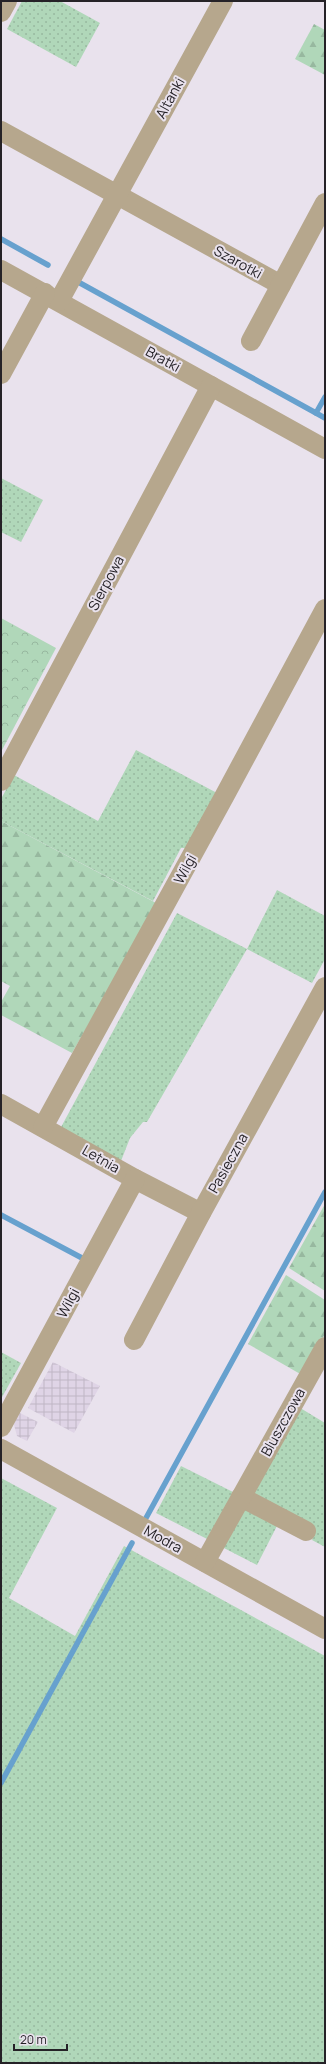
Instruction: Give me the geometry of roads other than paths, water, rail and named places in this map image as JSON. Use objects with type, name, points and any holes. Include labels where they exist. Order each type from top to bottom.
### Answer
[{"type":"street","points":[[1,12],[7,1]]},
{"type":"street","name":"Altanki","points":[[1,374],[117,196],[223,1]]},
{"type":"street","points":[[1,131],[117,196]]},
{"type":"street","name":"Szarotki","points":[[117,196],[281,285]]},
{"type":"street","points":[[251,341],[325,203]]},
{"type":"street","name":"Bratki","points":[[1,270],[325,449]]},
{"type":"street","name":"Sierpowa","points":[[1,781],[211,386]]},
{"type":"street","name":"Wilgi","points":[[43,1127],[325,609]]},
{"type":"street","name":"Pasieczna","points":[[134,1340],[201,1213],[325,987]]},
{"type":"street","name":"Letnia","points":[[1,1104],[135,1179],[201,1213]]},
{"type":"street","name":"Wilgi","points":[[1,1427],[135,1179]]},
{"type":"street","name":"Bluszczowa","points":[[205,1562],[325,1347]]},
{"type":"street","name":"Modra","points":[[1,1449],[325,1629]]},
{"type":"street","points":[[241,1497],[306,1531]]},
{"type":"waterway","points":[[1,239],[48,265]]},
{"type":"waterway","points":[[80,283],[316,413]]},
{"type":"waterway","points":[[325,397],[316,413],[325,418]]},
{"type":"waterway","points":[[146,1518],[325,1192]]},
{"type":"waterway","points":[[1,1215],[82,1258]]},
{"type":"waterway","points":[[1,1783],[132,1543]]}]
